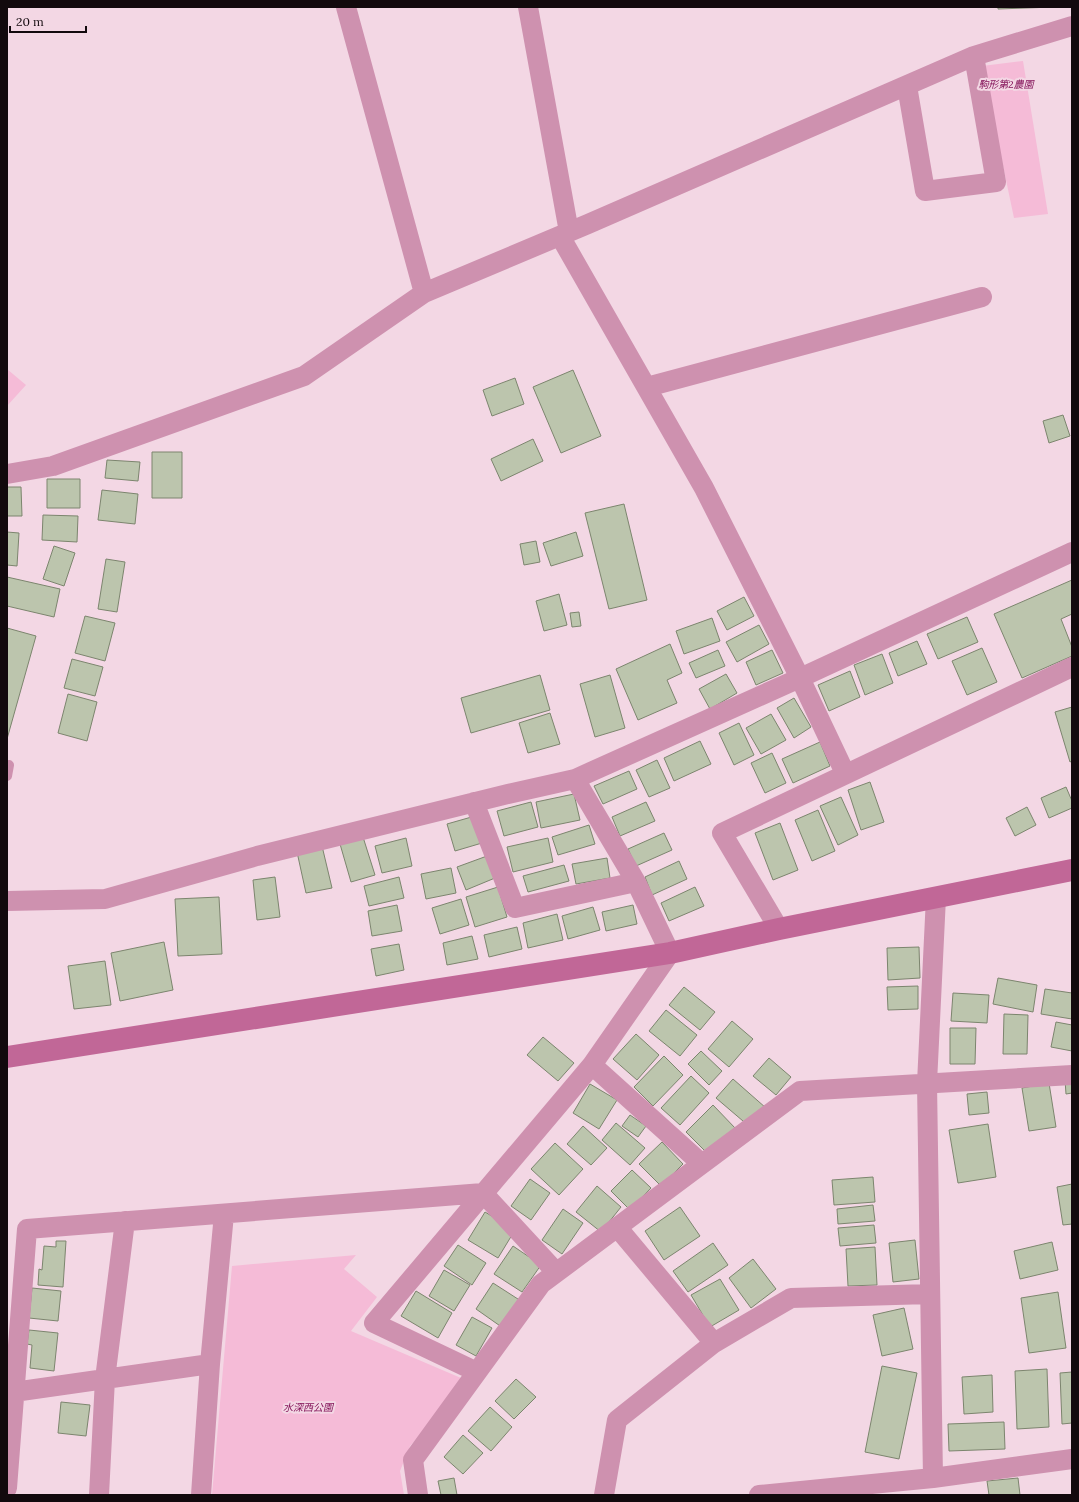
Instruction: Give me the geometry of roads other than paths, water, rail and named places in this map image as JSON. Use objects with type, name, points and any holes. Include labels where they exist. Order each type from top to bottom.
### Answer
[{"type":"street","points":[[346,7],[424,293]]},
{"type":"street","points":[[528,7],[564,234],[647,388],[704,488],[800,678],[845,774]]},
{"type":"street","points":[[7,474],[52,466],[304,376],[424,293],[564,234],[974,56],[1072,26]]},
{"type":"street","points":[[906,86],[924,191],[996,182],[974,56]]},
{"type":"street","points":[[647,388],[982,297]]},
{"type":"street","points":[[7,901],[105,899],[257,856],[474,802],[575,779],[800,678],[1072,552]]},
{"type":"street","points":[[779,929],[722,833],[1072,667]]},
{"type":"street","points":[[575,779],[636,882],[670,953]]},
{"type":"street","points":[[474,802],[515,908],[636,882]]},
{"type":"street","points":[[7,1057],[670,953],[779,929],[1072,870]]},
{"type":"street","points":[[934,1478],[927,1083],[936,897]]},
{"type":"street","points":[[477,1372],[374,1324],[592,1065],[670,953]]},
{"type":"street","points":[[592,1065],[702,1164]]},
{"type":"street","points":[[418,1495],[413,1460],[541,1284],[800,1091],[1072,1075]]},
{"type":"street","points":[[7,1488],[11,1392],[27,1229],[483,1193]]},
{"type":"street","points":[[483,1193],[556,1272]]},
{"type":"street","points":[[201,1495],[210,1364],[224,1214]]},
{"type":"street","points":[[99,1495],[106,1379],[125,1221]]},
{"type":"street","points":[[617,1227],[714,1343]]},
{"type":"street","points":[[604,1495],[617,1420],[714,1343],[791,1298],[930,1294]]},
{"type":"street","points":[[11,1392],[210,1364]]},
{"type":"street","points":[[759,1495],[934,1478],[1072,1459]]},
{"type":"park label","name":"駒形第2農園","points":[[1006,84]]},
{"type":"park label","name":"水深西公園","points":[[308,1407]]}]
